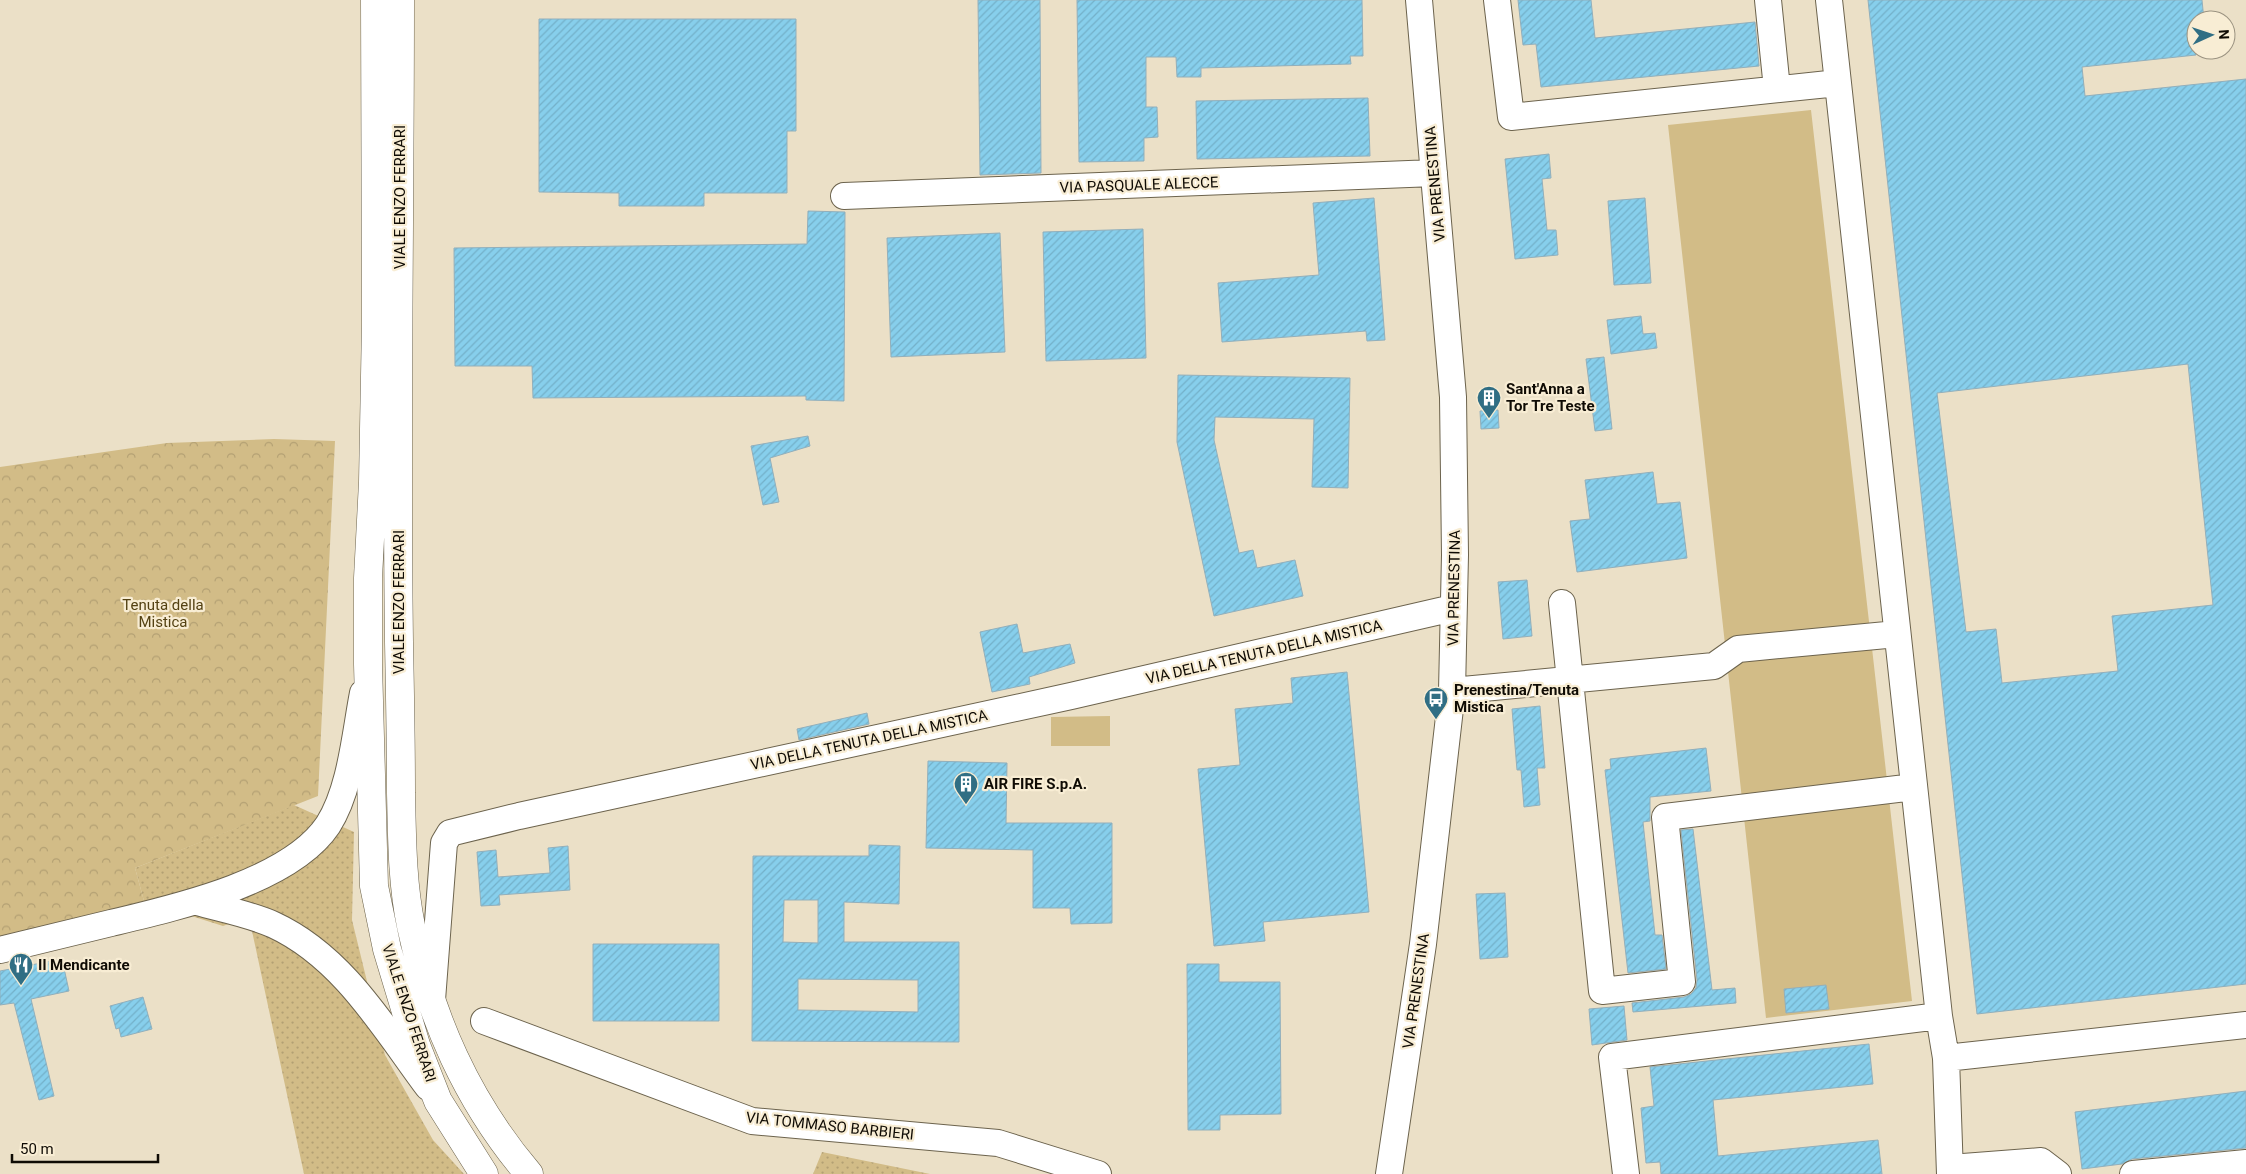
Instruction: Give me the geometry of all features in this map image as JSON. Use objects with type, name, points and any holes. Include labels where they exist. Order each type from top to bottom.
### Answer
[{"type":"main road","name":"VIALE ENZO FERRARI","points":[[375,0],[376,323],[374,482],[368,578],[368,664],[374,886],[380,920],[395,978],[416,1045],[438,1101],[484,1174]]},
{"type":"main road","name":"VIALE ENZO FERRARI","points":[[400,0],[399,561],[402,833],[410,922],[432,1002],[451,1052],[471,1094],[503,1143],[529,1174]]},
{"type":"street","name":"VIA PRENESTINA","points":[[1389,1174],[1424,944],[1452,691],[1455,502],[1453,397],[1419,0]]},
{"type":"street","points":[[1497,0],[1511,118],[1838,83]]},
{"type":"street","points":[[1768,0],[1777,89]]},
{"type":"street","points":[[1829,0],[1939,1016],[1946,1058],[1950,1171],[2041,1161],[2058,1174]]},
{"type":"street","name":"VIA PASQUALE ALECCE","points":[[844,196],[1434,173]]},
{"type":"street","points":[[1562,603],[1602,991],[1682,982],[1665,816],[1914,786]]},
{"type":"street","name":"VIA DELLA TENUTA DELLA MISTICA","points":[[432,1002],[444,842],[450,834],[519,816],[1071,696],[1453,608]]},
{"type":"street","points":[[1452,691],[1714,666],[1738,649],[1898,634]]},
{"type":"street","points":[[0,950],[197,902],[247,882],[293,859],[319,837],[328,824],[342,794],[368,664]]},
{"type":"street","points":[[197,902],[274,926],[314,949],[358,992],[438,1101]]},
{"type":"street","points":[[1626,1174],[1612,1057],[1939,1016]]},
{"type":"street","name":"VIA TOMMASO BARBIERI","points":[[484,1022],[752,1121],[998,1143],[1098,1174]]},
{"type":"street","points":[[1946,1058],[2246,1024]]},
{"type":"street","points":[[2132,1174],[2246,1163]]},
{"type":"green space","points":[[1811,110],[1912,1001],[1766,1018],[1668,125]]},
{"type":"green space","name":"Tenuta della Mistica","points":[[274,439],[335,441],[318,796],[135,868],[144,901],[0,937],[0,467],[167,443]]},
{"type":"green space","points":[[1110,716],[1110,746],[1051,746],[1051,717]]},
{"type":"green space","points":[[294,805],[354,832],[352,920],[385,1055],[433,1140],[464,1174],[304,1174],[249,917],[223,926],[144,901],[135,868]]},
{"type":"green space","points":[[822,1152],[930,1174],[813,1174]]},
{"type":"building","points":[[978,0],[1040,0],[1041,173],[980,175]]},
{"type":"building","points":[[1077,0],[1362,0],[1363,56],[1350,56],[1351,64],[1201,68],[1201,77],[1177,77],[1176,57],[1146,57],[1146,107],[1157,107],[1158,137],[1144,138],[1144,161],[1079,162]]},
{"type":"building","points":[[1518,0],[1591,0],[1595,38],[1755,22],[1759,66],[1541,87],[1536,44],[1523,45]]},
{"type":"building","points":[[1868,0],[2202,0],[2203,10],[2186,10],[2186,56],[2082,67],[2085,96],[2246,79],[2246,984],[1977,1014]],"holes":[[[2188,364],[2213,605],[2112,616],[2118,671],[2002,683],[1996,629],[1966,632],[1937,393]]]},
{"type":"building","points":[[539,19],[796,19],[796,131],[787,131],[787,193],[704,193],[704,206],[619,206],[619,193],[539,192]]},
{"type":"building","points":[[1368,98],[1370,156],[1197,159],[1196,101]]},
{"type":"building","points":[[1549,154],[1551,178],[1542,179],[1547,230],[1556,230],[1558,255],[1515,259],[1505,159]]},
{"type":"building","points":[[1374,198],[1385,340],[1367,341],[1366,331],[1222,342],[1218,283],[1319,275],[1313,203]]},
{"type":"building","points":[[1645,198],[1651,283],[1614,285],[1608,201]]},
{"type":"building","points":[[808,211],[845,212],[844,401],[806,400],[806,396],[533,398],[532,366],[455,366],[454,248],[807,244]]},
{"type":"building","points":[[1143,229],[1146,358],[1046,361],[1043,232]]},
{"type":"building","points":[[1000,233],[1005,352],[891,357],[887,238]]},
{"type":"building","points":[[1641,316],[1643,334],[1655,333],[1657,348],[1611,354],[1607,320]]},
{"type":"building","points":[[1604,357],[1612,429],[1595,431],[1586,359]]},
{"type":"building","points":[[1178,375],[1350,378],[1348,488],[1312,487],[1314,419],[1215,417],[1214,440],[1239,553],[1253,550],[1257,568],[1295,560],[1303,596],[1214,616],[1177,442]]},
{"type":"building","name":"Sant'Anna a Tor Tre Teste","points":[[1498,410],[1499,428],[1481,429],[1480,411]]},
{"type":"building","points":[[808,436],[810,446],[770,458],[779,502],[763,505],[751,446]]},
{"type":"building","points":[[1653,472],[1657,504],[1680,502],[1687,558],[1577,572],[1570,521],[1590,519],[1585,480]]},
{"type":"building","points":[[1527,580],[1532,636],[1503,639],[1498,582]]},
{"type":"building","points":[[1017,624],[1023,653],[1070,644],[1075,663],[1029,677],[1030,684],[992,692],[980,632]]},
{"type":"building","points":[[1347,672],[1369,912],[1263,922],[1265,941],[1214,946],[1198,769],[1240,765],[1235,709],[1293,703],[1291,678]]},
{"type":"building","points":[[1540,706],[1545,768],[1537,768],[1540,805],[1524,807],[1521,770],[1517,770],[1512,709]]},
{"type":"building","points":[[867,713],[869,724],[799,740],[797,729]]},
{"type":"building","points":[[1706,748],[1711,791],[1650,797],[1650,821],[1643,822],[1655,935],[1662,935],[1666,969],[1628,973],[1605,770],[1611,769],[1610,759]]},
{"type":"building","points":[[928,761],[1007,763],[1006,823],[1112,823],[1112,923],[1071,924],[1070,908],[1033,908],[1033,850],[926,848]]},
{"type":"building","points":[[1693,829],[1712,990],[1735,988],[1736,1003],[1633,1012],[1632,1003],[1684,997],[1691,994],[1696,988],[1697,980],[1681,830]]},
{"type":"building","points":[[869,845],[900,846],[899,904],[844,902],[844,942],[959,942],[959,1042],[752,1041],[753,856],[869,856]],"holes":[[[784,900],[818,900],[818,943],[783,942]],[[798,979],[918,980],[918,1012],[798,1010]]]},
{"type":"building","points":[[568,846],[570,890],[499,895],[500,905],[481,906],[477,852],[496,850],[498,877],[550,873],[548,848]]},
{"type":"building","points":[[1505,893],[1508,957],[1480,959],[1476,894]]},
{"type":"building","points":[[593,944],[719,944],[719,1021],[593,1021]]},
{"type":"building","points":[[62,959],[69,991],[31,999],[54,1096],[39,1100],[14,1003],[0,1005],[0,971]]},
{"type":"building","points":[[1187,964],[1219,964],[1219,982],[1280,982],[1281,1114],[1220,1115],[1220,1130],[1188,1130]]},
{"type":"building","points":[[1826,985],[1829,1009],[1786,1013],[1784,989]]},
{"type":"building","points":[[143,997],[152,1029],[121,1037],[119,1028],[116,1029],[110,1006]]},
{"type":"building","points":[[1624,1006],[1627,1040],[1592,1045],[1589,1009]]},
{"type":"building","points":[[1869,1044],[1873,1084],[1713,1100],[1718,1156],[1878,1140],[1882,1174],[1661,1174],[1660,1162],[1646,1163],[1641,1108],[1654,1106],[1650,1067]]},
{"type":"building","points":[[2246,1091],[2246,1148],[2132,1159],[2122,1164],[2082,1169],[2075,1112]]},
{"type":"place","name":"Sant'Anna a Tor Tre Teste","points":[[1489,419]]},
{"type":"place","name":"Prenestina/Tenuta Mistica","points":[[1436,720]]},
{"type":"place","name":"AIR FIRE S.p.A.","points":[[966,805]]},
{"type":"place","name":"Il Mendicante","points":[[21,986]]}]
